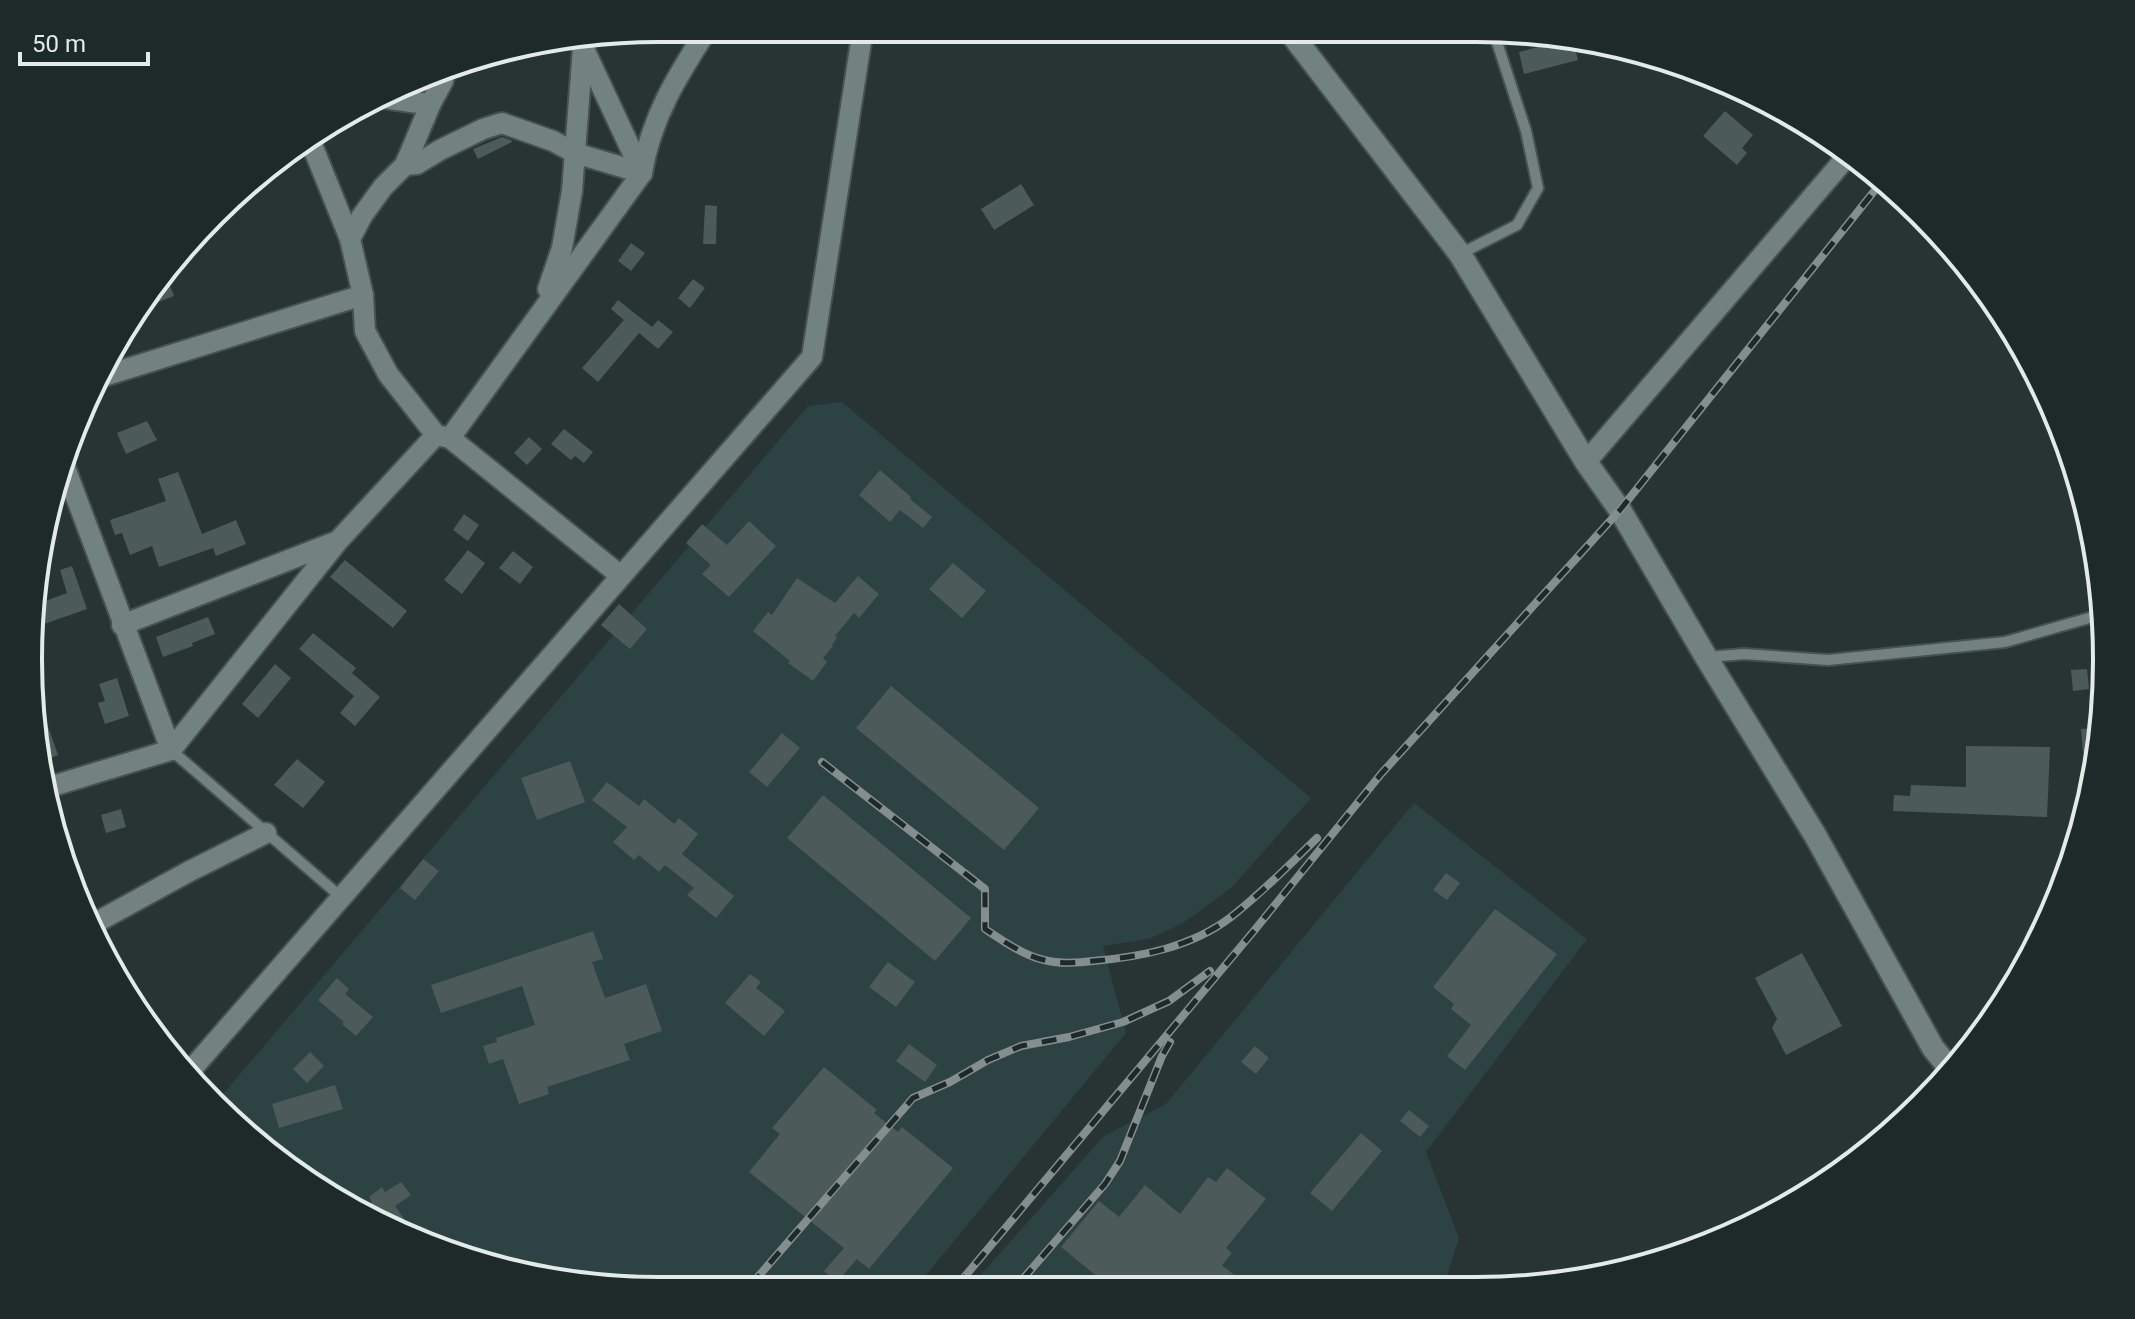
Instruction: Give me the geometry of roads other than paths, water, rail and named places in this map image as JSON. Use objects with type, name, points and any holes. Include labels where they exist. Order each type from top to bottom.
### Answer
[{"type":"street","points":[[55,785],[171,750],[338,541],[443,436],[524,335],[642,173],[645,151],[663,102],[699,42]]},
{"type":"street","points":[[194,1066],[812,357],[861,42]]},
{"type":"street","points":[[1298,42],[1460,254],[1586,462],[1620,510],[1815,835],[1933,1048],[1944,1062]]},
{"type":"street","points":[[584,46],[642,173]]},
{"type":"street","points":[[524,335],[555,275],[562,248],[575,153],[583,47]]},
{"type":"street","points":[[350,239],[383,187],[405,165],[443,82]]},
{"type":"street","points":[[398,101],[425,105],[431,103]]},
{"type":"street","points":[[405,165],[417,164],[483,129],[502,123],[553,141],[575,153],[642,173]]},
{"type":"street","points":[[313,148],[350,239],[363,295],[365,331],[388,374],[443,436],[621,576]]},
{"type":"street","points":[[1586,462],[1842,163]]},
{"type":"street","points":[[113,373],[363,295]]},
{"type":"street","points":[[69,480],[171,750]]},
{"type":"street","points":[[122,625],[338,541]]},
{"type":"street","points":[[100,920],[266,833]]},
{"type":"lane","points":[[1460,254],[1517,225],[1538,188],[1526,131],[1497,43]]},
{"type":"lane","points":[[1706,657],[1744,654],[1828,660],[2005,642],[2092,617]]},
{"type":"lane","points":[[171,750],[341,897]]},
{"type":"railway","points":[[964,1277],[1381,774],[1620,510],[1876,189]]},
{"type":"railway","points":[[822,762],[985,889],[985,929],[1036,958],[1063,963],[1129,957],[1165,949],[1200,936],[1242,908],[1317,838]]},
{"type":"railway","points":[[758,1277],[913,1098],[1021,1046],[1123,1022],[1169,1001],[1210,971]]},
{"type":"railway","points":[[1025,1277],[1105,1184],[1120,1161],[1170,1042]]}]
